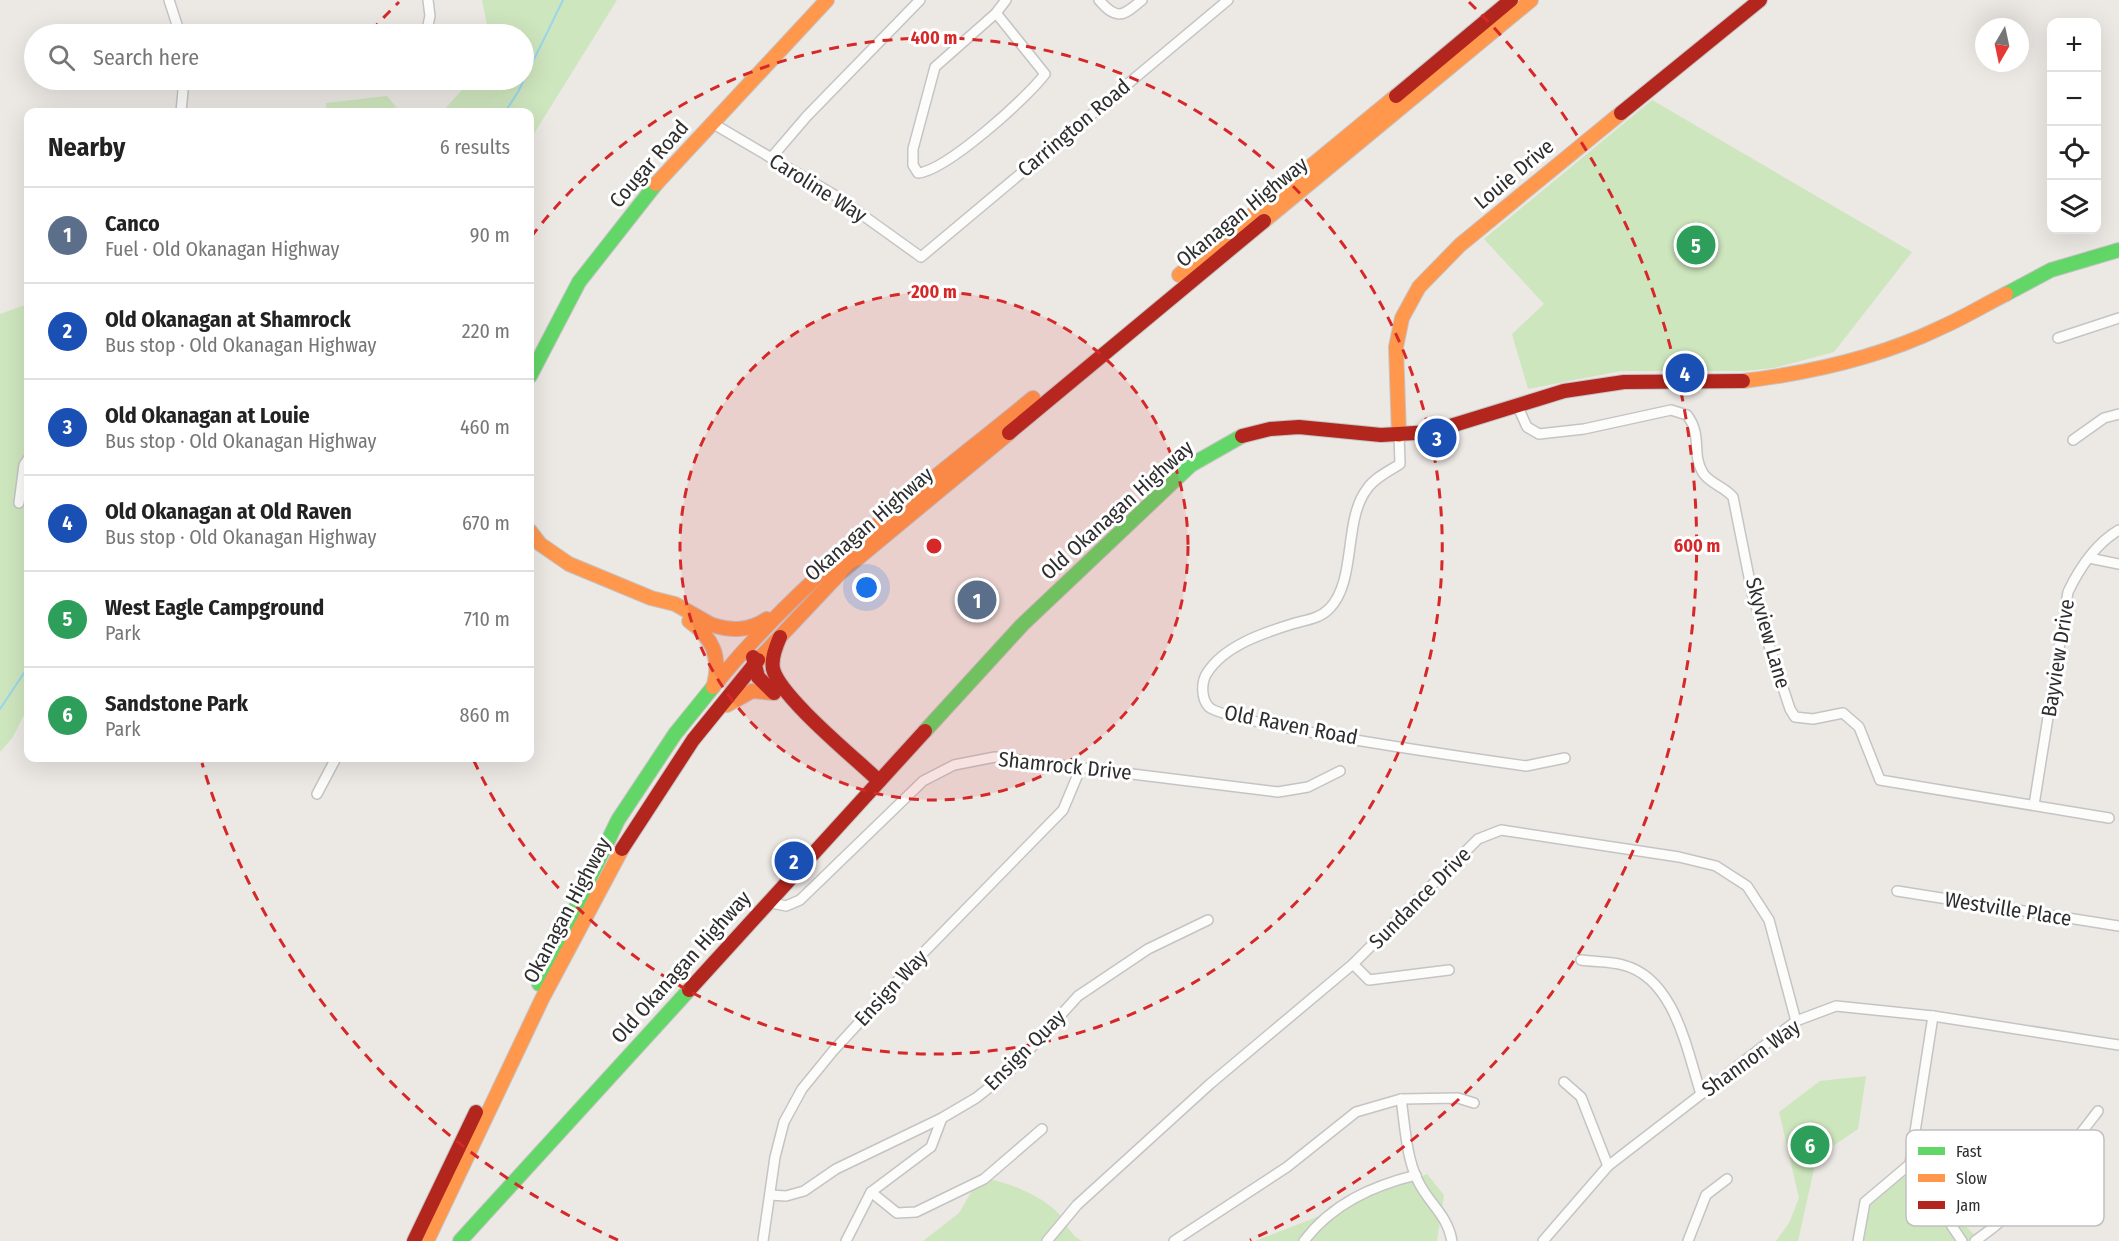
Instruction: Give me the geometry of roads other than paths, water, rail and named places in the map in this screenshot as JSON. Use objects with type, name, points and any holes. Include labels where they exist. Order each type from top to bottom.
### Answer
[{"type":"main road","name":"Cougar Road","points":[[534,368],[566,305],[598,254],[712,123],[827,0]]},
{"type":"main road","name":"Okanagan Highway","points":[[414,1241],[618,820],[675,734],[741,652],[794,598],[928,482],[1018,411],[1511,0]]},
{"type":"main road","name":"Okanagan Highway","points":[[427,1241],[589,907],[675,765],[785,627],[840,573],[1531,0]]},
{"type":"main road","name":"Louie Drive","points":[[1399,435],[1395,346],[1402,317],[1412,296],[1442,263],[1554,166],[1760,0]]},
{"type":"main road","name":"Old Okanagan Highway","points":[[460,1241],[1022,625],[1191,465],[1235,438],[1270,429],[1299,427],[1399,435],[1431,432],[1564,391],[1624,382],[1745,381],[1813,369],[1878,352],[1939,329],[2051,270],[2119,250]]},
{"type":"main road","points":[[534,536],[540,544],[569,564],[651,598],[675,604],[712,625],[741,652],[739,668],[721,690],[712,717]]},
{"type":"main road","points":[[651,598],[694,624],[710,638],[718,655],[713,685]]},
{"type":"main road","points":[[712,625],[728,629],[749,629],[759,625],[794,598]]},
{"type":"main road","points":[[794,598],[780,624],[757,650],[753,665],[758,677],[774,693],[824,730]]},
{"type":"main road","points":[[785,627],[776,648],[773,668],[776,678],[784,690],[879,781]]},
{"type":"main road","points":[[712,717],[738,697],[752,691],[774,693]]},
{"type":"street","points":[[169,0],[177,24]]},
{"type":"street","points":[[428,0],[430,16],[428,24]]},
{"type":"street","points":[[771,158],[807,116],[920,0]]},
{"type":"street","points":[[995,14],[935,67],[913,149],[913,165],[918,172],[928,172],[948,160],[1034,89],[1045,74],[996,13],[1006,0]]},
{"type":"street","points":[[1099,0],[1110,12],[1118,15],[1125,14],[1142,0]]},
{"type":"street","name":"Carrington Road","points":[[921,257],[1223,1]]},
{"type":"street","points":[[181,108],[183,90]]},
{"type":"street","name":"Caroline Way","points":[[712,123],[836,196],[921,257]]},
{"type":"street","points":[[2058,338],[2119,318]]},
{"type":"street","name":"Skyview Lane","points":[[1517,405],[1527,427],[1539,434],[1584,429],[1671,410],[1688,416],[1698,434],[1698,460],[1704,475],[1733,497],[1753,597],[1790,710],[1795,717],[1813,719],[1843,713],[1859,727],[1880,780],[2034,805]]},
{"type":"street","points":[[2073,440],[2104,418],[2119,414]]},
{"type":"street","name":"Old Raven Road","points":[[1399,435],[1400,464],[1371,484],[1360,499],[1345,571],[1331,607],[1320,616],[1262,633],[1217,660],[1205,675],[1202,692],[1208,706],[1216,712],[1269,724],[1526,766],[1565,758]]},
{"type":"street","points":[[19,503],[24,465]]},
{"type":"street","name":"Bayview Drive","points":[[2034,805],[2068,592],[2078,570],[2105,538],[2119,530]]},
{"type":"street","points":[[2089,558],[2119,564]]},
{"type":"street","name":"Shamrock Drive","points":[[767,903],[786,906],[800,900],[923,782],[954,765],[995,757],[1278,792],[1308,787],[1340,771]]},
{"type":"street","points":[[317,794],[334,762]]},
{"type":"street","name":"Ensign Way","points":[[763,1241],[784,1122],[802,1089],[833,1050],[923,953],[1063,810],[1081,768]]},
{"type":"street","points":[[2034,805],[2109,818]]},
{"type":"street","name":"Sundance Drive","points":[[1047,1241],[1077,1205],[1210,1084],[1353,964],[1478,839],[1501,830],[1679,856],[1716,866],[1747,886],[1769,920],[1796,1021]]},
{"type":"street","name":"Westville Place","points":[[1897,891],[2119,926]]},
{"type":"street","name":"Ensign Quay","points":[[770,1195],[786,1196],[804,1191],[836,1169],[942,1118],[976,1098],[1009,1072],[1078,996],[1148,949],[1208,920]]},
{"type":"street","points":[[1581,960],[1624,965],[1655,983],[1677,1022],[1701,1094]]},
{"type":"street","points":[[1353,964],[1369,980],[1449,970]]},
{"type":"street","name":"Shannon Way","points":[[1543,1241],[1608,1166],[1796,1021],[1836,1006],[1933,1016],[2119,1045]]},
{"type":"street","points":[[1915,1130],[1933,1016]]},
{"type":"street","points":[[1564,1082],[1581,1097],[1608,1166]]},
{"type":"street","points":[[1174,1241],[1287,1167],[1356,1112],[1401,1099],[1458,1098],[1474,1103]]},
{"type":"street","points":[[1401,1099],[1407,1142],[1416,1175],[1449,1224],[1452,1241]]},
{"type":"street","points":[[2083,1130],[2098,1111]]},
{"type":"street","points":[[846,1241],[871,1192],[932,1147],[942,1118]]},
{"type":"street","points":[[871,1192],[897,1212],[916,1212],[984,1179],[1042,1129]]},
{"type":"street","points":[[1858,1241],[1865,1202],[1906,1167]]},
{"type":"street","points":[[1304,1241],[1332,1210],[1371,1189],[1416,1175]]},
{"type":"street","points":[[1688,1241],[1706,1195],[1727,1179]]},
{"type":"street","points":[[1952,1226],[1962,1241]]},
{"type":"street","points":[[1975,1241],[1997,1226]]},
{"type":"waterway","points":[[534,59],[563,0]]},
{"type":"waterway","points":[[508,108],[519,90]]},
{"type":"waterway","points":[[0,709],[24,673]]},
{"type":"place","name":"West Eagle Campground","points":[[1696,245]]},
{"type":"place","name":"Old Okanagan at Old Raven","points":[[1685,373]]},
{"type":"place","name":"Old Okanagan at Louie","points":[[1437,438]]},
{"type":"place","name":"Canco","points":[[977,600]]},
{"type":"place","name":"Old Okanagan at Shamrock","points":[[794,861]]},
{"type":"place","name":"Sandstone Park","points":[[1810,1145]]}]
